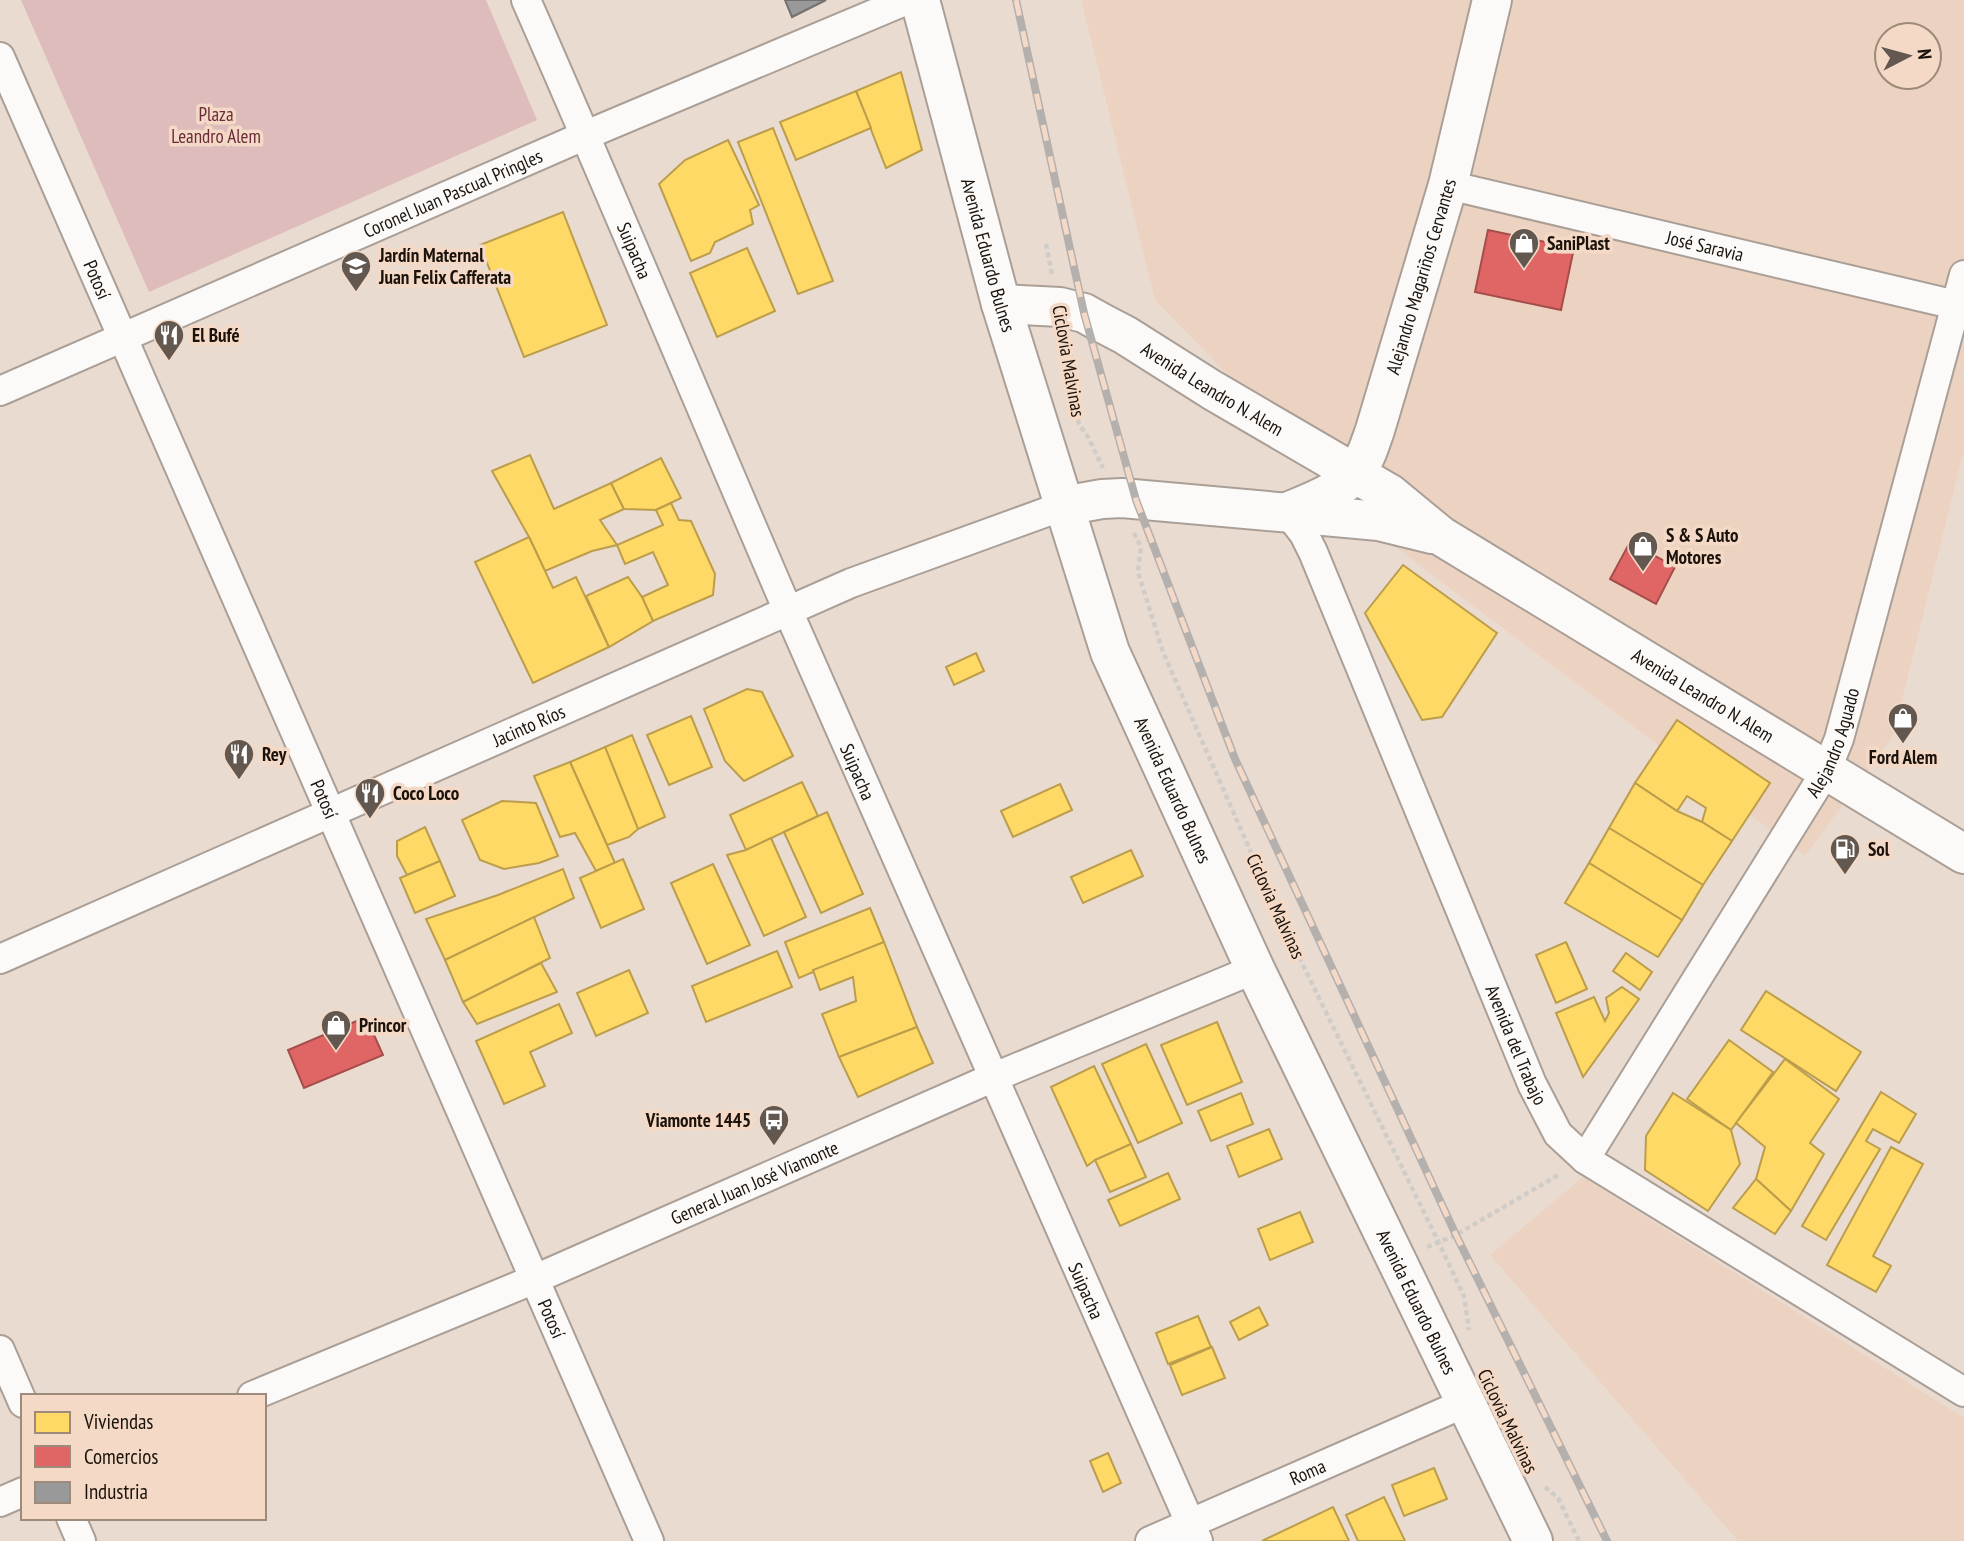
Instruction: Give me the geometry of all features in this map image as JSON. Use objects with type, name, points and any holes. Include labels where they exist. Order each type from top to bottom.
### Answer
[{"type":"main road","name":"Avenida Eduardo Bulnes","points":[[920,0],[1001,303],[1111,652],[1255,969],[1532,1541]]},
{"type":"main road","name":"Alejandro Magariños Cervantes","points":[[1287,512],[1332,492],[1355,473],[1363,461],[1375,430],[1448,185],[1492,0]]},
{"type":"main road","name":"Avenida Leandro N. Alem","points":[[1001,303],[1060,307],[1084,313],[1125,335],[1212,390],[1390,494],[1441,536],[1964,854]]},
{"type":"main road","name":"Avenida Leandro N. Alem","points":[[1063,506],[1117,498],[1379,521],[1441,536]]},
{"type":"street","name":"Suipacha","points":[[526,0],[788,612],[1194,1532]]},
{"type":"street","name":"Coronel Juan Pascual Pringles","points":[[0,391],[586,135],[907,0]]},
{"type":"street","name":"Potosí","points":[[0,57],[649,1541]]},
{"type":"street","name":"José Saravia","points":[[1448,185],[1960,306]]},
{"type":"street","name":"Alejandro Aguado","points":[[1585,1159],[1826,771],[1839,739],[1960,306],[1964,275]]},
{"type":"street","name":"Jacinto Ríos","points":[[0,959],[851,583],[1063,506]]},
{"type":"street","name":"Avenida del Trabajo","points":[[1287,512],[1304,534],[1313,552],[1532,1084],[1558,1135],[1585,1159],[1964,1392]]},
{"type":"street","name":"General Juan José Viamonte","points":[[258,1394],[534,1279],[992,1078],[1255,969]]},
{"type":"street","points":[[0,1350],[21,1399]]},
{"type":"street","name":"Roma","points":[[1150,1541],[1194,1532],[1465,1403]]},
{"type":"street","points":[[0,1502],[21,1493]]},
{"type":"street","points":[[72,1520],[81,1541]]},
{"type":"path","name":"Ciclovia Malvinas","points":[[1046,244],[1074,369],[1075,405],[1079,424],[1088,437],[1141,547],[1138,572],[1163,652],[1278,914],[1464,1296],[1470,1336]]},
{"type":"path","points":[[1398,1263],[1438,1241],[1456,1235],[1585,1159]]},
{"type":"path","name":"Ciclovia Malvinas","points":[[1537,1480],[1558,1498],[1579,1541]]},
{"type":"shaded area","points":[[1081,0],[1964,0],[1964,450],[1893,736],[1805,856],[1393,545],[1155,300]]},
{"type":"shaded area","points":[[1583,1177],[1964,1418],[1964,1541],[1738,1541],[1490,1255]]},
{"type":"green space","name":"Plaza Leandro Alem","points":[[21,0],[486,0],[537,120],[149,292]]},
{"type":"building: Viviendas","points":[[901,72],[922,150],[886,168],[856,91]]},
{"type":"building: Viviendas","points":[[856,91],[871,128],[796,160],[780,122]]},
{"type":"building: Viviendas","points":[[773,128],[833,281],[798,294],[738,142]]},
{"type":"building: Viviendas","points":[[728,140],[759,205],[750,210],[753,224],[715,242],[710,253],[691,261],[659,184],[685,160]]},
{"type":"building: Viviendas","points":[[563,212],[607,325],[524,357],[480,245]]},
{"type":"building: Viviendas","points":[[747,248],[775,311],[717,337],[690,273]]},
{"type":"building: Viviendas","points":[[530,455],[554,509],[611,483],[624,509],[600,520],[617,545],[592,551],[545,571],[492,471]]},
{"type":"building: Viviendas","points":[[661,458],[681,498],[656,510],[624,509],[611,483]]},
{"type":"building: Viviendas","points":[[671,503],[679,520],[691,521],[715,574],[713,595],[653,621],[642,597],[668,585],[653,552],[625,564],[617,545],[663,525],[656,510]]},
{"type":"building: Viviendas","points":[[529,537],[553,588],[576,577],[609,647],[533,683],[475,562]]},
{"type":"building: Viviendas","points":[[1403,565],[1497,633],[1442,717],[1422,720],[1365,613]]},
{"type":"building: Viviendas","points":[[628,577],[642,597],[653,621],[609,647],[586,596]]},
{"type":"building: Viviendas","points":[[976,653],[984,671],[954,685],[946,667]]},
{"type":"building: Viviendas","points":[[747,689],[762,692],[793,756],[744,781],[725,761],[704,709]]},
{"type":"building: Viviendas","points":[[691,716],[712,767],[669,785],[647,735]]},
{"type":"building: Viviendas","points":[[1677,720],[1770,783],[1732,841],[1702,822],[1706,808],[1687,796],[1677,811],[1635,783]]},
{"type":"building: Viviendas","points":[[632,735],[665,817],[638,829],[605,747]]},
{"type":"building: Viviendas","points":[[605,747],[638,829],[629,837],[607,845],[570,762]]},
{"type":"building: Viviendas","points":[[570,762],[615,863],[596,871],[575,833],[560,837],[534,776]]},
{"type":"building: Viviendas","points":[[802,782],[818,816],[746,850],[730,815]]},
{"type":"building: Viviendas","points":[[1635,783],[1677,811],[1702,822],[1732,841],[1703,885],[1609,828]]},
{"type":"building: Viviendas","points":[[1060,784],[1072,810],[1013,837],[1001,811]]},
{"type":"building: Viviendas","points":[[502,801],[536,803],[558,856],[539,863],[504,869],[480,860],[462,820]]},
{"type":"building: Viviendas","points":[[827,812],[863,894],[821,913],[784,832]]},
{"type":"building: Viviendas","points":[[425,827],[440,861],[407,875],[397,856],[397,841]]},
{"type":"building: Viviendas","points":[[1609,828],[1703,885],[1682,920],[1589,863]]},
{"type":"building: Viviendas","points":[[771,838],[806,917],[764,936],[727,855],[746,850]]},
{"type":"building: Viviendas","points":[[1131,850],[1143,876],[1083,903],[1071,877]]},
{"type":"building: Viviendas","points":[[623,859],[644,909],[601,928],[580,878]]},
{"type":"building: Viviendas","points":[[440,861],[455,896],[415,913],[400,878]]},
{"type":"building: Viviendas","points":[[1589,863],[1682,920],[1658,957],[1565,903]]},
{"type":"building: Viviendas","points":[[713,864],[750,945],[707,964],[671,883]]},
{"type":"building: Viviendas","points":[[563,869],[574,898],[445,960],[426,919],[498,895]]},
{"type":"building: Viviendas","points":[[870,908],[884,942],[799,978],[785,942]]},
{"type":"building: Viviendas","points":[[534,917],[550,958],[463,1002],[445,960]]},
{"type":"building: Viviendas","points":[[884,942],[917,1027],[839,1057],[822,1014],[856,1001],[853,977],[820,990],[813,970]]},
{"type":"building: Viviendas","points":[[1566,942],[1587,989],[1556,1003],[1536,955]]},
{"type":"building: Viviendas","points":[[777,951],[792,987],[706,1022],[692,986]]},
{"type":"building: Viviendas","points":[[1626,953],[1652,972],[1640,990],[1613,971]]},
{"type":"building: Viviendas","points":[[541,963],[557,992],[477,1024],[463,1002]]},
{"type":"building: Viviendas","points":[[629,970],[648,1013],[596,1036],[577,993]]},
{"type":"building: Viviendas","points":[[1622,987],[1639,999],[1583,1077],[1556,1013],[1594,997],[1605,1021],[1609,1013],[1606,998]]},
{"type":"building: Viviendas","points":[[1766,991],[1861,1052],[1836,1091],[1741,1030]]},
{"type":"building: Viviendas","points":[[559,1004],[572,1033],[530,1052],[545,1086],[504,1104],[476,1041]]},
{"type":"building: Viviendas","points":[[1217,1022],[1242,1082],[1187,1105],[1161,1045]]},
{"type":"building: Viviendas","points":[[917,1027],[933,1063],[858,1097],[839,1057]]},
{"type":"building: Viviendas","points":[[1729,1040],[1773,1072],[1731,1130],[1687,1099]]},
{"type":"building: Viviendas","points":[[1146,1044],[1182,1123],[1138,1143],[1102,1064]]},
{"type":"building: Viviendas","points":[[1785,1059],[1839,1099],[1810,1143],[1824,1154],[1791,1211],[1756,1179],[1765,1147],[1736,1123]]},
{"type":"building: Viviendas","points":[[1094,1066],[1131,1144],[1087,1166],[1051,1087]]},
{"type":"building: Viviendas","points":[[1881,1092],[1916,1114],[1899,1143],[1873,1129],[1866,1141],[1880,1149],[1826,1240],[1802,1226]]},
{"type":"building: Viviendas","points":[[1241,1093],[1253,1124],[1211,1141],[1198,1111]]},
{"type":"building: Viviendas","points":[[1673,1093],[1731,1130],[1740,1164],[1708,1211],[1645,1170],[1646,1136]]},
{"type":"building: Viviendas","points":[[1269,1129],[1282,1159],[1239,1177],[1227,1146]]},
{"type":"building: Viviendas","points":[[1131,1144],[1146,1177],[1110,1192],[1095,1160]]},
{"type":"building: Viviendas","points":[[1891,1147],[1923,1164],[1873,1256],[1891,1266],[1876,1292],[1827,1265]]},
{"type":"building: Viviendas","points":[[1168,1173],[1180,1199],[1120,1226],[1108,1200]]},
{"type":"building: Viviendas","points":[[1756,1179],[1791,1211],[1775,1234],[1733,1208]]},
{"type":"building: Viviendas","points":[[1300,1212],[1313,1242],[1270,1260],[1258,1229]]},
{"type":"building: Viviendas","points":[[1259,1307],[1268,1325],[1239,1340],[1230,1322]]},
{"type":"building: Viviendas","points":[[1198,1316],[1211,1347],[1168,1364],[1156,1333]]},
{"type":"building: Viviendas","points":[[1212,1347],[1225,1378],[1182,1395],[1170,1365]]},
{"type":"building: Viviendas","points":[[1108,1453],[1121,1483],[1103,1492],[1090,1461]]},
{"type":"building: Viviendas","points":[[1434,1468],[1447,1499],[1404,1516],[1392,1485]]},
{"type":"building: Viviendas","points":[[1384,1497],[1405,1541],[1358,1541],[1346,1515]]},
{"type":"building: Viviendas","points":[[1333,1507],[1349,1541],[1262,1541]]},
{"type":"building: Comercios","name":"SaniPlast","points":[[1488,230],[1574,248],[1561,310],[1475,292]]},
{"type":"building: Comercios","name":"S & S Auto Motores","points":[[1630,542],[1675,567],[1656,604],[1610,579]]},
{"type":"building: Comercios","name":"Princor","points":[[366,1017],[383,1055],[304,1088],[288,1050]]},
{"type":"building: Industria","points":[[785,0],[826,0],[792,17]]},
{"type":"railway","points":[[1016,0],[1084,313],[1136,500],[1235,759],[1456,1235],[1607,1541]]},
{"type":"place","name":"SaniPlast","points":[[1524,270]]},
{"type":"place","name":"Jardín Maternal Juan Felix Cafferata","points":[[356,293]]},
{"type":"place","name":"El Bufé","points":[[169,362]]},
{"type":"place","name":"S & S Auto Motores","points":[[1643,573]]},
{"type":"place","name":"Ford Alem","points":[[1903,745]]},
{"type":"place","name":"Rey","points":[[239,781]]},
{"type":"place","name":"Coco Loco","points":[[370,820]]},
{"type":"place","name":"Sol","points":[[1845,876]]},
{"type":"place","name":"Princor","points":[[336,1052]]},
{"type":"place","name":"Viamonte 1445","points":[[774,1147]]}]
